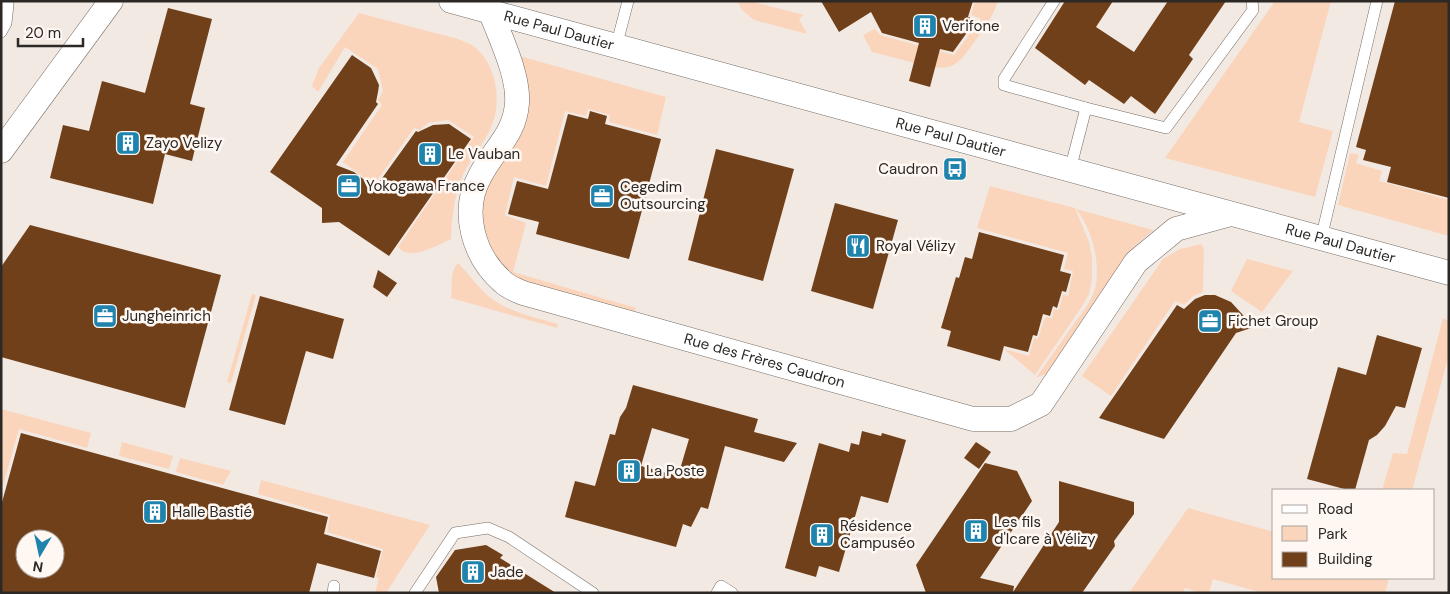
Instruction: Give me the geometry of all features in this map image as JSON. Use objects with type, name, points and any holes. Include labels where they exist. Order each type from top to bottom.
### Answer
[{"type":"street","points":[[1,151],[111,1]]},
{"type":"street","name":"Rue Paul Dautier","points":[[451,1],[1449,273]]},
{"type":"street","name":"Rue des Frères Caudron","points":[[491,13],[513,71],[517,103],[514,121],[509,133],[485,167],[471,198],[471,226],[481,257],[489,269],[504,284],[523,294],[973,419],[1011,419],[1041,404],[1136,262],[1176,229],[1231,214]]},
{"type":"lane","points":[[1,32],[6,23],[8,5],[4,1]]},
{"type":"lane","points":[[616,47],[628,1]]},
{"type":"lane","points":[[1054,1],[1004,79],[1004,85],[1166,128],[1253,10],[1252,1]]},
{"type":"lane","points":[[1322,239],[1378,1]]},
{"type":"lane","points":[[1070,170],[1086,108]]},
{"type":"lane","points":[[415,593],[455,533],[488,528],[509,537],[593,593]]},
{"type":"lane","points":[[717,593],[721,586],[732,593]]},
{"type":"green space","points":[[737,1],[750,1],[804,15],[799,19],[807,34],[754,20],[742,10]]},
{"type":"green space","points":[[975,1],[998,1],[988,22],[967,53],[956,63],[948,67],[922,65],[872,52],[863,35],[875,29],[880,35],[954,55],[981,19],[971,15]]},
{"type":"green space","points":[[1275,1],[1331,1],[1299,122],[1333,131],[1315,197],[1165,158]]},
{"type":"green space","points":[[359,13],[458,39],[472,45],[486,60],[494,80],[497,102],[496,112],[487,136],[466,168],[457,191],[451,239],[416,253],[403,251],[398,247],[474,137],[448,120],[428,123],[420,130],[414,128],[374,185],[343,162],[382,105],[378,100],[383,91],[378,69],[345,47],[318,92],[312,86],[319,68]]},
{"type":"green space","points":[[516,55],[666,97],[657,135],[609,122],[610,115],[588,109],[586,116],[565,111],[546,186],[514,177],[505,215],[526,223],[513,272],[636,308],[633,314],[522,282],[509,275],[494,257],[486,240],[478,211],[492,172]]},
{"type":"green space","points":[[1350,153],[1359,155],[1356,163],[1382,171],[1379,181],[1449,200],[1449,236],[1338,205]]},
{"type":"green space","points":[[990,186],[1075,208],[1089,242],[1092,257],[1092,279],[1089,294],[1035,375],[1004,349],[1029,356],[1034,338],[1038,339],[1045,317],[1052,318],[1054,309],[1059,310],[1063,294],[1068,296],[1073,271],[1064,269],[1068,253],[977,228]]},
{"type":"green space","points":[[1076,209],[1153,230],[1130,252],[1049,371],[1036,378],[1091,299],[1095,289],[1097,268],[1094,247],[1087,226]]},
{"type":"green space","points":[[1202,244],[1204,251],[1203,292],[1193,296],[1184,305],[1175,301],[1111,396],[1082,376],[1163,259],[1180,249]]},
{"type":"green space","points":[[1247,259],[1293,271],[1262,312],[1231,291]]},
{"type":"green space","points":[[458,263],[492,299],[519,313],[558,324],[557,328],[451,298],[452,275]]},
{"type":"green space","points":[[252,294],[256,295],[231,383],[227,382]]},
{"type":"green space","points":[[1443,318],[1449,321],[1449,355],[1412,489],[1382,489],[1393,453],[1407,454]]},
{"type":"green space","points":[[1,409],[91,433],[87,448],[19,429],[1,493]]},
{"type":"green space","points":[[122,442],[173,456],[169,469],[119,456]]},
{"type":"green space","points":[[180,458],[231,471],[223,485],[176,472]]},
{"type":"green space","points":[[261,480],[430,525],[386,593],[375,593],[379,578],[376,577],[383,549],[327,532],[330,515],[258,494]]},
{"type":"green space","points":[[1188,508],[1272,531],[1272,579],[1389,579],[1385,593],[1263,593],[1213,579],[1209,593],[1200,593],[1185,588],[1183,593],[1129,593]]},
{"type":"building","name":"Verifone","points":[[821,1],[973,1],[968,17],[976,20],[953,52],[940,49],[930,87],[909,81],[919,43],[882,33],[871,12],[839,32]]},
{"type":"building","points":[[1065,1],[1113,1],[1096,27],[1134,52],[1168,1],[1226,1],[1189,55],[1193,59],[1155,114],[1131,96],[1124,104],[1089,80],[1085,85],[1035,48]]},
{"type":"building","points":[[1395,1],[1449,1],[1449,198],[1387,182],[1391,167],[1363,160],[1366,150],[1356,147]]},
{"type":"building","name":"Zayo Velizy","points":[[168,8],[212,19],[190,104],[205,108],[192,161],[165,154],[153,204],[50,178],[63,125],[89,131],[102,81],[145,93]]},
{"type":"building","name":"Le Vauban","points":[[352,55],[371,68],[379,85],[376,102],[378,104],[336,165],[354,172],[375,188],[416,131],[418,132],[433,125],[449,124],[471,139],[389,256],[339,222],[322,223],[322,208],[270,172]]},
{"type":"building","points":[[590,111],[607,116],[605,124],[661,139],[629,259],[536,234],[539,222],[508,214],[517,181],[548,189],[568,114],[588,119]]},
{"type":"building","points":[[716,149],[794,169],[763,281],[688,260]]},
{"type":"building","points":[[835,203],[898,220],[873,309],[811,291]]},
{"type":"building","name":"Jungheinrich","points":[[30,225],[221,275],[185,408],[1,357],[1,267]]},
{"type":"building","points":[[979,232],[1064,255],[1060,271],[1071,274],[1066,292],[1062,291],[1057,308],[1053,306],[1050,316],[1043,314],[1037,336],[1033,335],[1028,352],[1004,346],[1000,361],[947,346],[951,331],[941,328],[956,277],[959,278],[965,257],[972,259]]},
{"type":"building","points":[[378,270],[397,283],[387,297],[373,287]]},
{"type":"building","points":[[1205,295],[1215,295],[1231,302],[1254,327],[1236,333],[1164,439],[1099,418],[1177,305],[1184,309],[1195,299]]},
{"type":"building","name":"Jungheinrich","points":[[260,296],[344,319],[333,359],[306,351],[285,425],[229,410]]},
{"type":"building","points":[[1377,335],[1422,348],[1405,408],[1396,406],[1385,426],[1377,435],[1369,440],[1355,489],[1344,489],[1307,479],[1338,367],[1366,375]]},
{"type":"building","name":"La Poste","points":[[633,385],[758,419],[754,432],[797,443],[784,462],[725,446],[708,509],[701,507],[691,527],[683,524],[676,547],[565,517],[575,481],[595,486],[610,434],[615,435],[620,417],[626,408]],"holes":[[[652,428],[689,439],[678,476],[641,466]]]},
{"type":"building","name":"Résidence Campuséo","points":[[862,431],[881,436],[882,433],[906,440],[888,503],[861,496],[839,572],[819,566],[816,577],[785,568],[819,443],[849,452],[851,443],[859,445]]},
{"type":"building","name":"Halle Bastié","points":[[21,433],[328,517],[324,534],[381,551],[374,578],[317,563],[309,593],[1,593],[1,506]]},
{"type":"building","points":[[976,442],[991,452],[979,469],[964,458]]},
{"type":"building","name":"Les fils d'Icare à Vélizy","points":[[985,463],[1017,471],[1032,501],[980,578],[1014,586],[1013,592],[1059,522],[1059,481],[1134,502],[1134,514],[1114,541],[1115,546],[1082,593],[926,593],[916,565]]},
{"type":"building","name":"Jade","points":[[486,545],[503,555],[500,558],[556,593],[439,593],[436,577],[455,550]]},
{"type":"place","name":"Verifone","points":[[925,26]]},
{"type":"place","name":"Zayo Velizy","points":[[128,143]]},
{"type":"place","name":"Le Vauban","points":[[430,154]]},
{"type":"place","name":"Caudron","points":[[955,169]]},
{"type":"place","name":"Yokogawa France","points":[[349,186]]},
{"type":"place","name":"Cegedim Outsourcing","points":[[602,196]]},
{"type":"place","name":"Royal Vélizy","points":[[858,246]]},
{"type":"place","name":"Jungheinrich","points":[[105,316]]},
{"type":"place","name":"Fichet Group","points":[[1210,321]]},
{"type":"place","name":"La Poste","points":[[629,471]]},
{"type":"place","name":"Halle Bastié","points":[[155,512]]},
{"type":"place","name":"Les fils d'Icare à Vélizy","points":[[976,531]]},
{"type":"place","name":"Résidence Campuséo","points":[[822,535]]},
{"type":"place","name":"Jade","points":[[473,572]]}]
